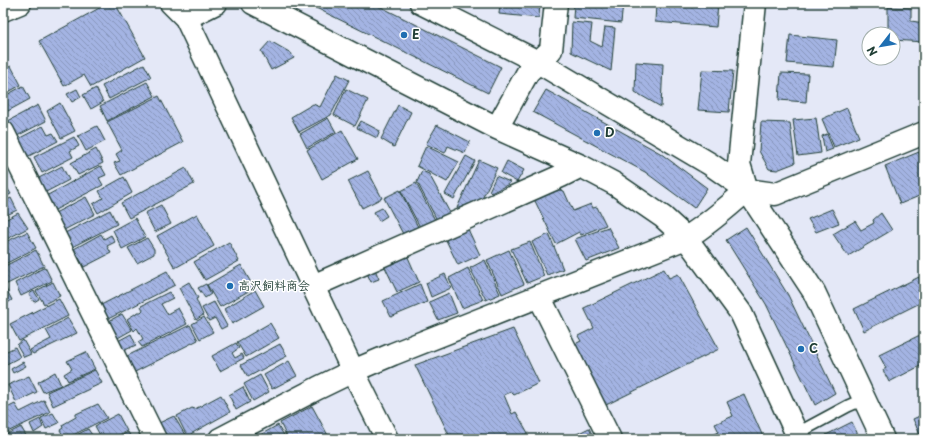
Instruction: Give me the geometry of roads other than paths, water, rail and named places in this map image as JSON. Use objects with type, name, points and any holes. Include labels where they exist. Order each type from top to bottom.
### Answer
[{"type":"street","points":[[3,10],[20,3]]},
{"type":"street","points":[[216,3],[180,8],[353,371],[387,439]]},
{"type":"street","points":[[254,3],[497,128],[581,166],[615,184],[663,217],[686,238],[740,313],[798,437]]},
{"type":"street","points":[[421,3],[538,62],[710,164],[747,190],[775,194],[924,133]]},
{"type":"street","points":[[497,128],[528,72],[552,50],[556,3]]},
{"type":"street","points":[[755,3],[739,164],[747,190],[814,292],[883,439]]},
{"type":"street","points":[[3,132],[155,439]]},
{"type":"street","points":[[313,286],[581,166]]},
{"type":"street","points":[[220,439],[353,371],[686,238],[703,228],[747,190]]},
{"type":"street","points":[[540,296],[610,439]]},
{"type":"lane","points":[[798,437],[848,406],[864,399]]},
{"type":"place","name":"E","points":[[404,35]]},
{"type":"place","name":"D","points":[[597,133]]},
{"type":"place","name":"高沢飼料商会","points":[[230,286]]},
{"type":"place","name":"C","points":[[801,349]]}]
